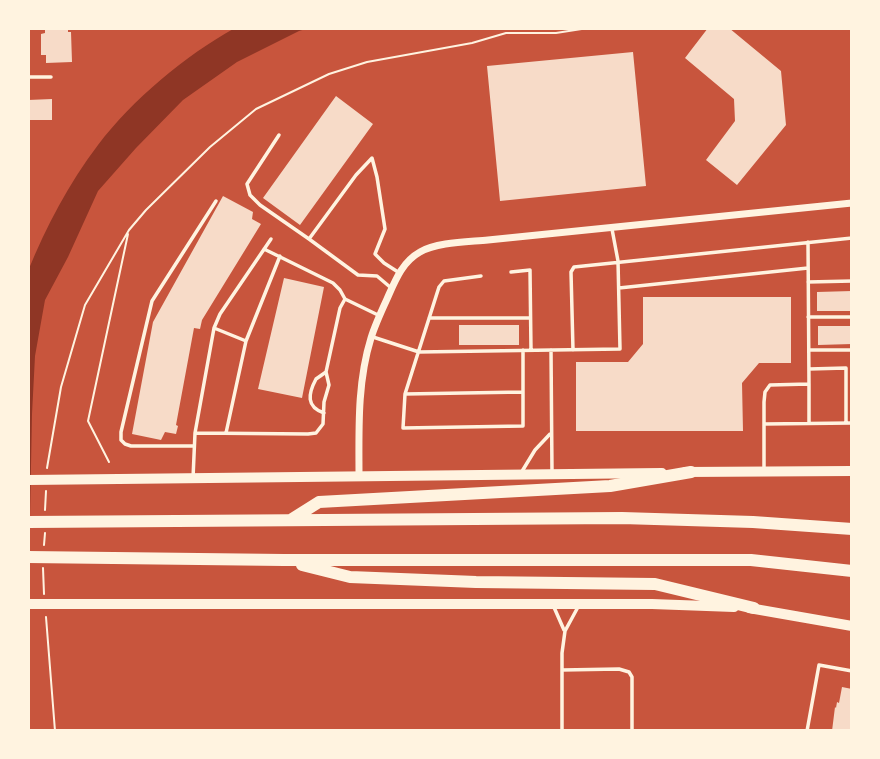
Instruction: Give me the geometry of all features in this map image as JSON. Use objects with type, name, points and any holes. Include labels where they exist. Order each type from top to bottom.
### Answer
[{"type":"highway","points":[[292,520],[319,502],[610,486],[691,472]]},
{"type":"highway","points":[[28,522],[622,518],[753,522],[852,529]]},
{"type":"highway","points":[[28,557],[751,560],[852,571]]},
{"type":"highway","points":[[284,560],[350,577],[476,582],[655,584],[754,608]]},
{"type":"main road","points":[[28,480],[852,471]]},
{"type":"main road","points":[[28,604],[652,604],[754,608],[852,626]]},
{"type":"street","points":[[359,476],[361,382],[371,336],[400,273],[407,262],[418,253],[430,247],[852,203]]},
{"type":"lane","points":[[28,77],[51,77]]},
{"type":"lane","points":[[279,135],[247,184],[250,195],[358,275],[377,276],[392,288]]},
{"type":"lane","points":[[309,239],[356,175],[372,158],[385,229],[375,254],[400,273]]},
{"type":"lane","points":[[193,446],[131,446],[121,440],[121,432],[152,301],[216,201]]},
{"type":"lane","points":[[371,336],[419,352],[621,349],[618,261],[611,227]]},
{"type":"lane","points":[[573,350],[571,272],[574,267],[852,238]]},
{"type":"lane","points":[[193,478],[193,446],[214,328],[220,314],[271,239]]},
{"type":"lane","points":[[808,243],[809,424]]},
{"type":"lane","points":[[264,248],[332,283],[341,290],[345,299],[380,316]]},
{"type":"lane","points":[[226,433],[246,341],[280,256]]},
{"type":"lane","points":[[619,288],[808,268]]},
{"type":"lane","points":[[511,272],[530,270],[531,350]]},
{"type":"lane","points":[[481,276],[444,281],[439,287],[405,394],[403,428],[523,426],[523,350]]},
{"type":"lane","points":[[808,282],[852,281]]},
{"type":"lane","points":[[195,433],[316,433],[323,424],[324,402],[329,386],[326,372],[340,308],[345,299]]},
{"type":"lane","points":[[808,317],[852,317]]},
{"type":"lane","points":[[429,318],[530,318]]},
{"type":"lane","points":[[214,328],[246,341]]},
{"type":"lane","points":[[551,350],[552,474]]},
{"type":"lane","points":[[809,350],[852,350]]},
{"type":"lane","points":[[809,369],[846,368],[846,424]]},
{"type":"lane","points":[[324,414],[315,410],[310,398],[316,379],[326,372]]},
{"type":"lane","points":[[764,471],[765,391],[770,385],[809,384]]},
{"type":"lane","points":[[846,388],[852,388]]},
{"type":"lane","points":[[405,394],[523,391]]},
{"type":"lane","points":[[764,424],[852,424]]},
{"type":"lane","points":[[520,474],[535,450],[552,433]]},
{"type":"lane","points":[[552,604],[565,631]]},
{"type":"lane","points":[[562,731],[562,653],[565,631],[580,604]]},
{"type":"lane","points":[[807,731],[819,665],[852,671]]},
{"type":"lane","points":[[562,670],[619,669],[629,673],[632,677],[632,731]]},
{"type":"path","points":[[109,462],[88,421],[129,230],[210,146],[256,109],[329,74],[367,62],[472,43],[506,33],[556,33],[588,28]]},
{"type":"shaded area","points":[[235,28],[309,28],[237,62],[183,100],[136,148],[98,191],[45,300],[35,356],[28,621],[28,271],[68,190],[112,128],[143,95],[179,65]]},
{"type":"building","points":[[45,28],[68,28],[68,32],[71,32],[72,62],[46,63],[46,55],[41,55],[41,34],[45,33]]},
{"type":"building","points":[[708,28],[729,28],[781,71],[786,125],[737,185],[706,160],[735,121],[734,99],[685,58]]},
{"type":"building","points":[[633,52],[646,186],[500,201],[487,66]]},
{"type":"building","points":[[336,96],[373,124],[300,225],[263,198]]},
{"type":"building","points":[[52,99],[52,120],[28,120],[28,100]]},
{"type":"building","points":[[223,196],[253,212],[252,219],[261,224],[202,320],[200,329],[194,328],[176,434],[165,432],[161,440],[132,434],[153,322]]},
{"type":"building","points":[[284,278],[324,287],[302,398],[258,389]]},
{"type":"building","points":[[852,291],[852,311],[817,311],[817,292]]},
{"type":"building","points":[[643,297],[791,297],[791,363],[759,363],[742,383],[743,431],[576,431],[576,362],[628,362],[643,344]]},
{"type":"building","points":[[459,325],[519,325],[519,345],[459,345]]},
{"type":"building","points":[[818,326],[852,326],[852,344],[818,345]]},
{"type":"building","points":[[842,687],[852,689],[852,731],[832,731],[835,707],[837,702],[839,703]]}]
